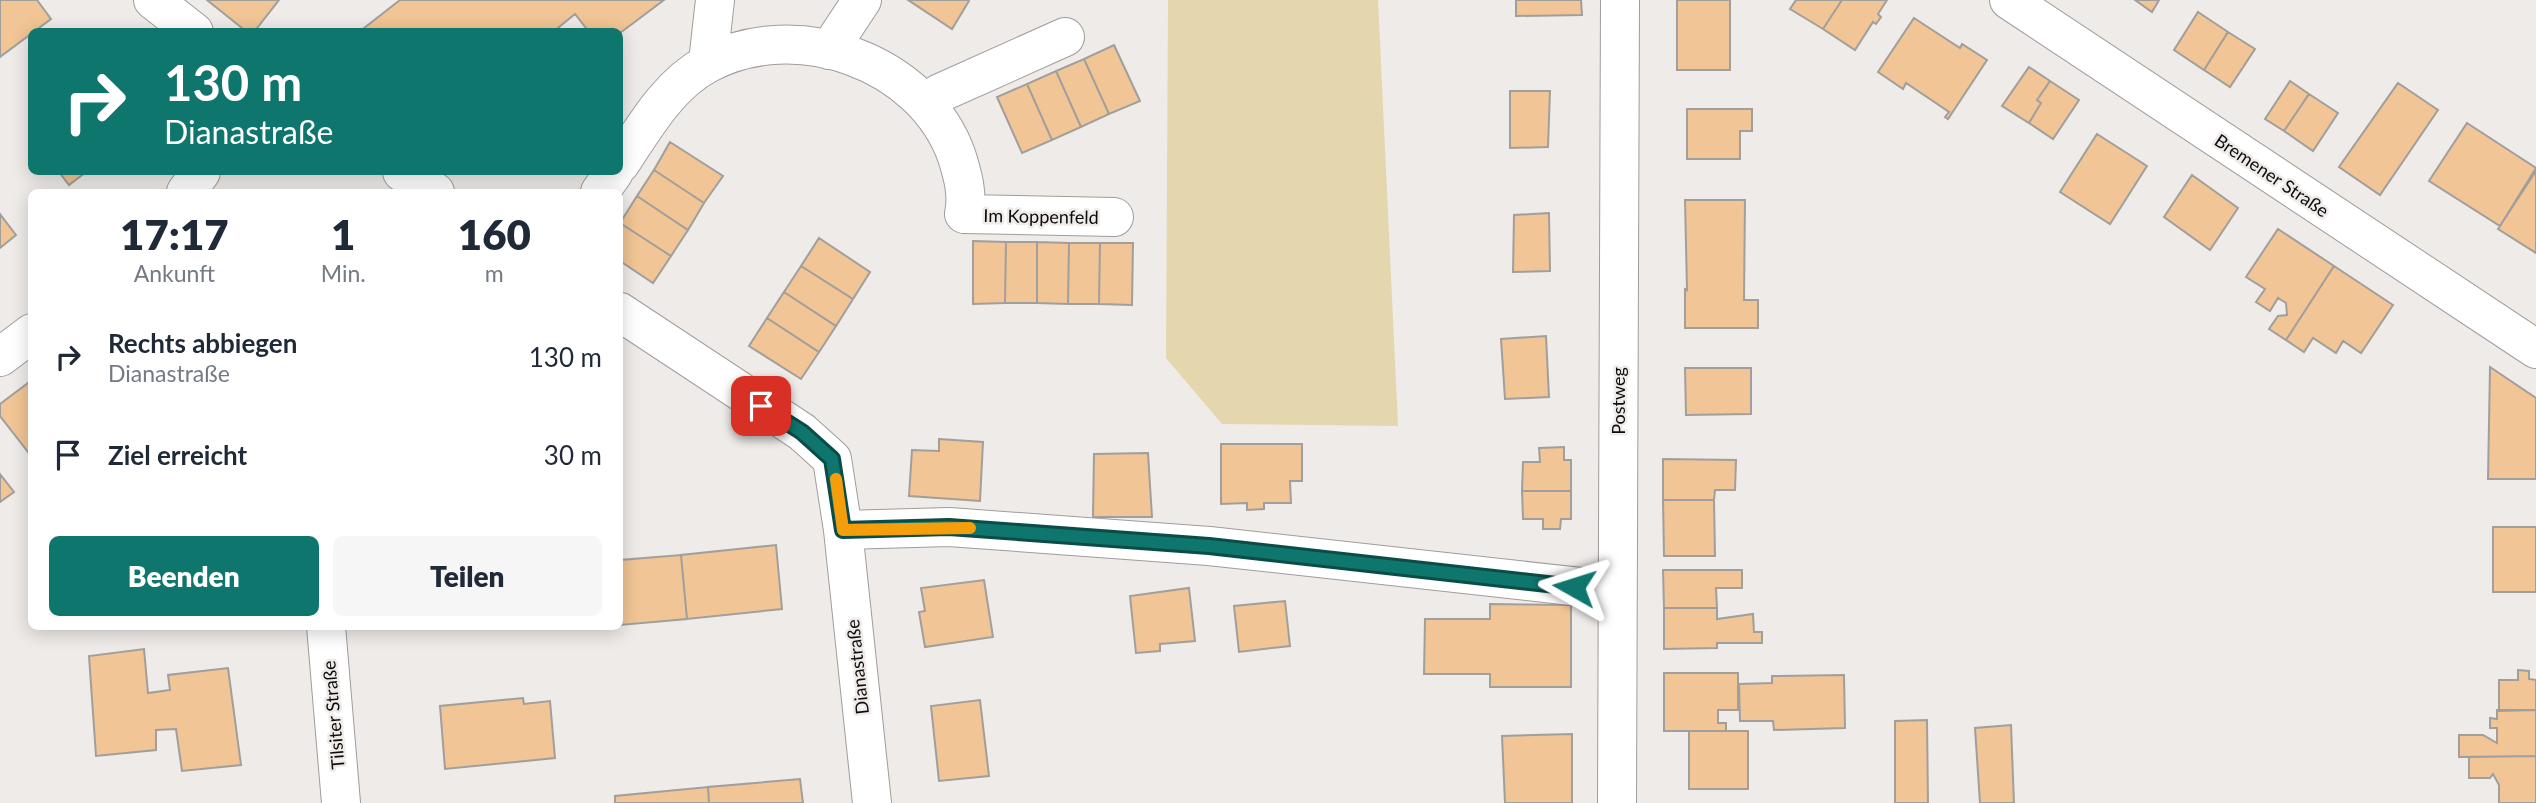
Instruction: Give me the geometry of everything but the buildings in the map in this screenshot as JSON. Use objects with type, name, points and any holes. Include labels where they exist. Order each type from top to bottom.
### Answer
[{"type":"street","points":[[153,0],[189,28]]},
{"type":"street","points":[[708,62],[715,0]]},
{"type":"street","points":[[830,50],[862,0]]},
{"type":"street","name":"Postweg","points":[[1617,803],[1620,0]]},
{"type":"street","name":"Bremener Straße","points":[[2009,0],[2536,349]]},
{"type":"street","points":[[926,102],[940,93],[1065,37]]},
{"type":"street","name":"Im Koppenfeld","points":[[623,160],[676,87],[708,62],[739,52],[773,47],[830,50],[881,68],[926,102],[954,149],[967,200],[964,214],[1114,217]]},
{"type":"street","points":[[407,175],[431,189]]},
{"type":"street","name":"Dianastraße","points":[[623,314],[802,432],[832,459],[843,530],[872,803]]},
{"type":"street","points":[[0,356],[28,336]]},
{"type":"street","points":[[843,530],[949,527],[1209,546],[1617,591]]},
{"type":"street","name":"Tilsiter Straße","points":[[326,630],[341,803]]},
{"type":"shaded area","points":[[1168,0],[1378,0],[1398,426],[1222,424],[1166,358]]},
{"type":"slow traffic","points":[[836,479],[843,530],[970,528]]},
{"type":"route","points":[[761,406],[802,432],[832,459],[843,530],[949,527],[1209,546],[1574,587]]}]
